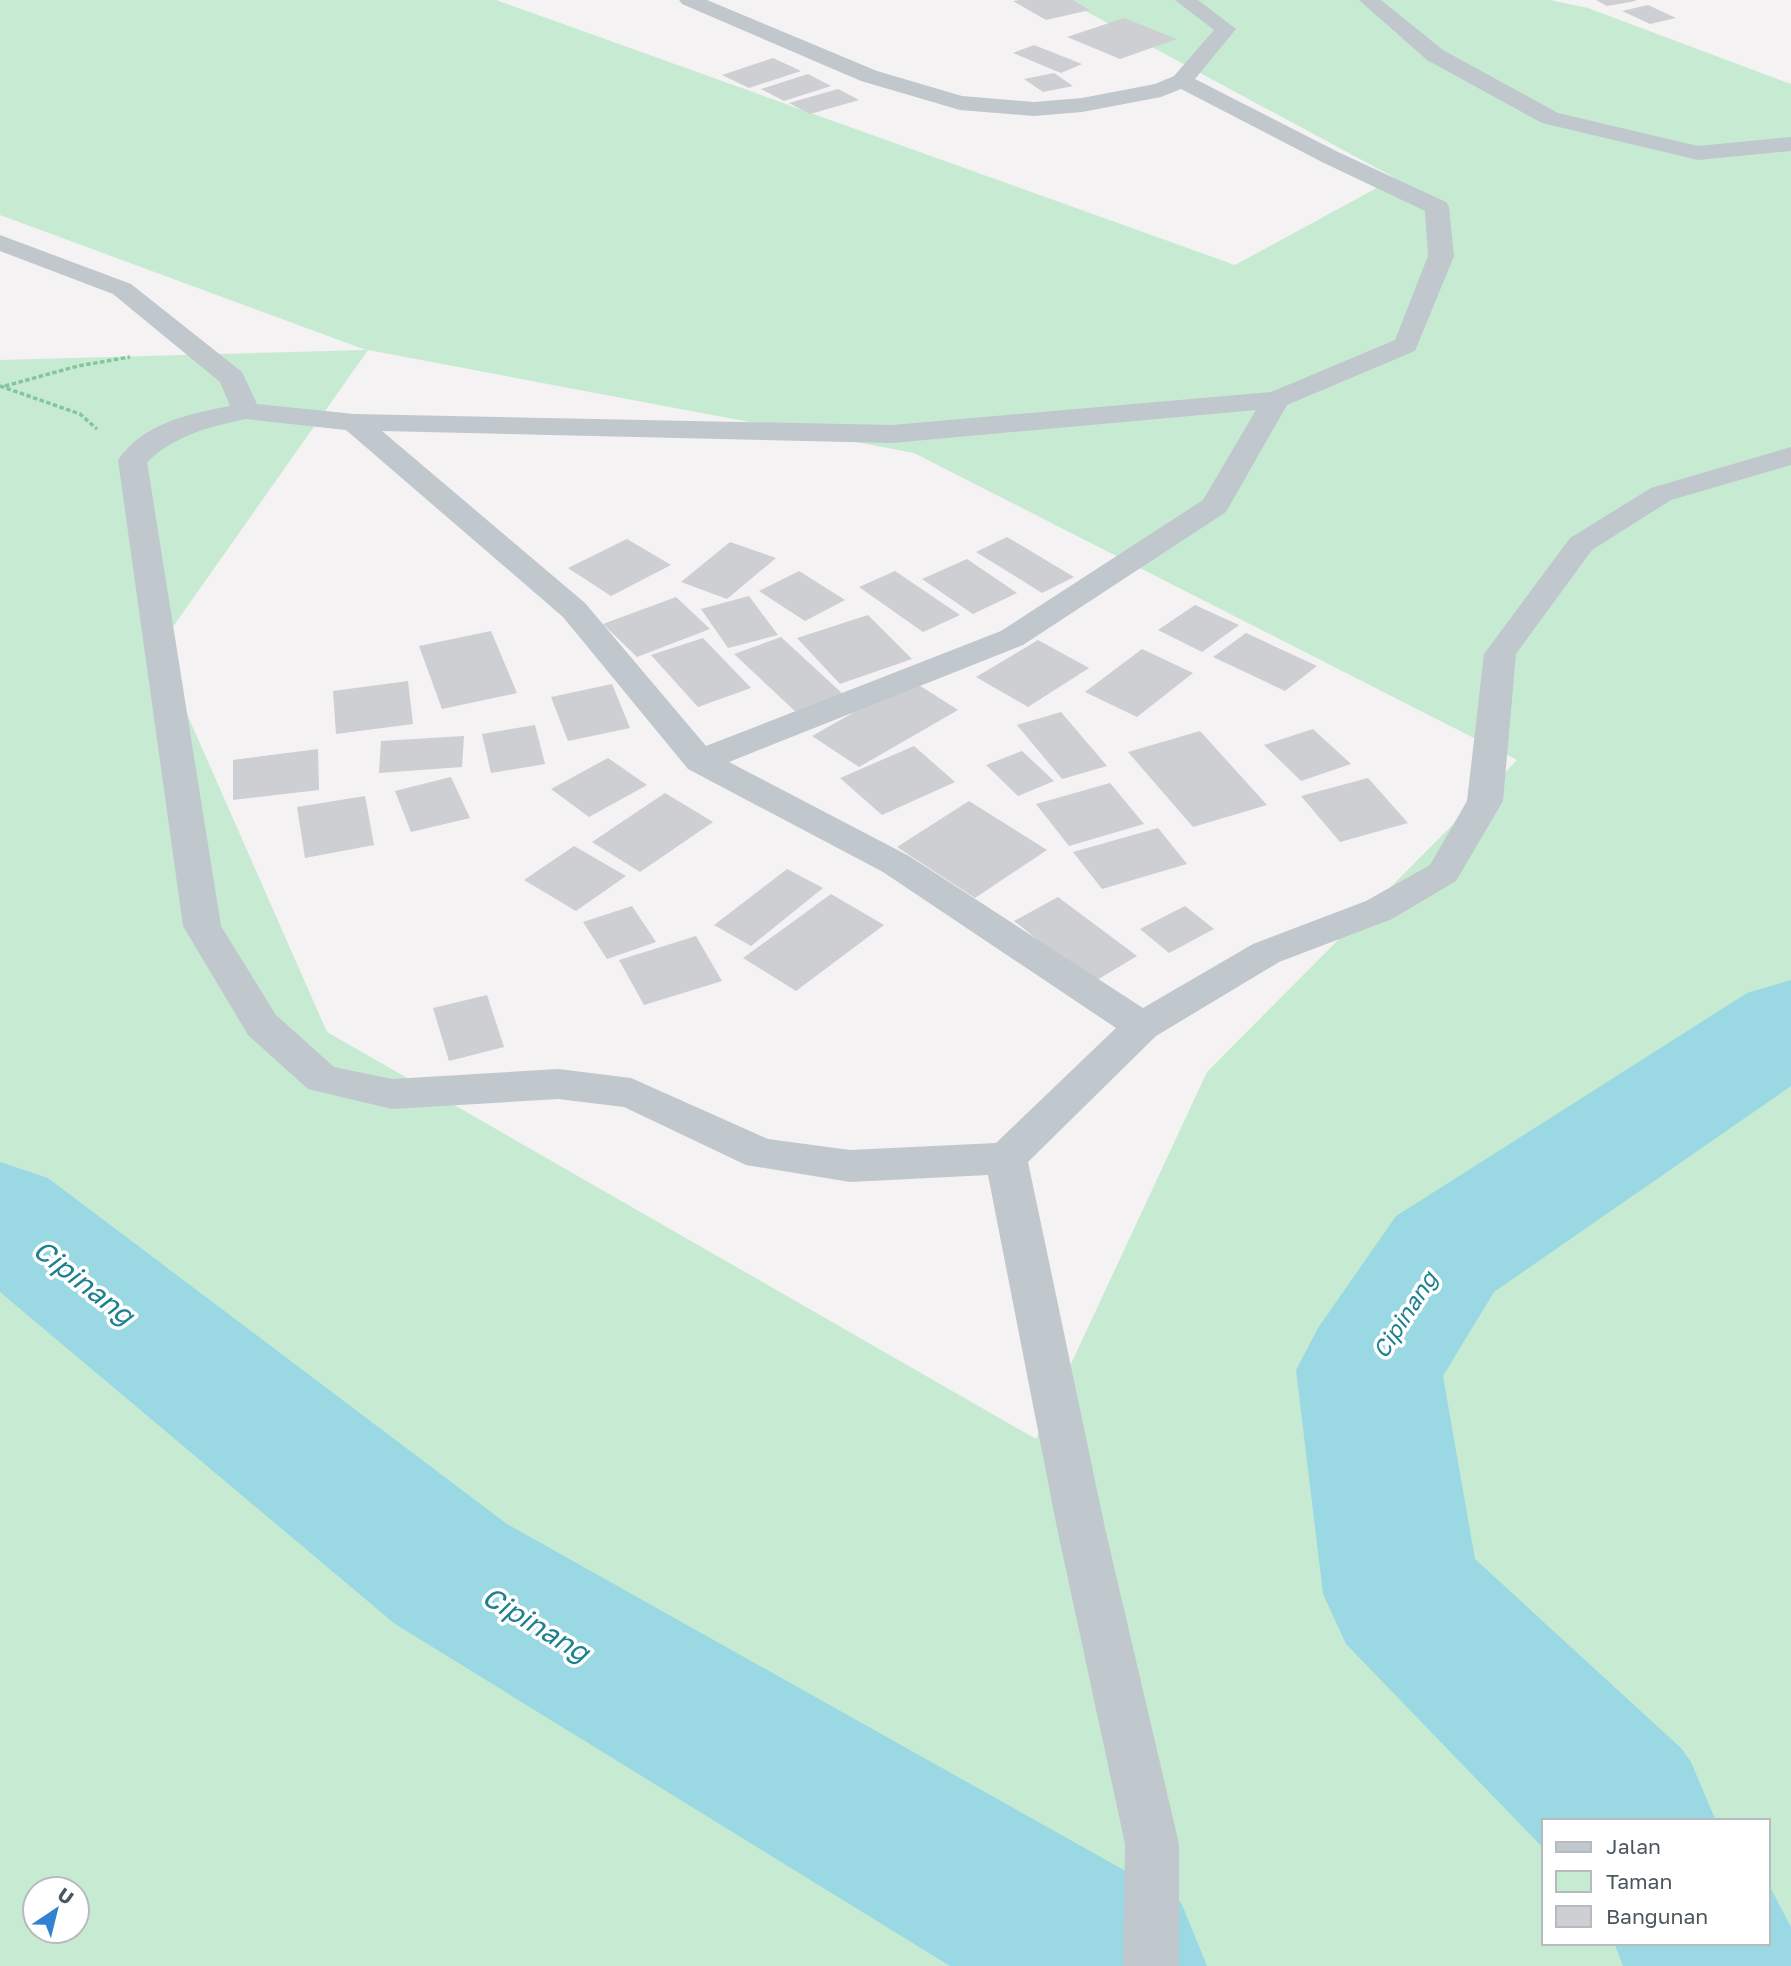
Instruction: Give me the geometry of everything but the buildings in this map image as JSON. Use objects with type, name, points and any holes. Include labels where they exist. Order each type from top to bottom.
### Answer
[{"type":"street","points":[[689,0],[869,75],[960,103],[1034,109],[1082,105],[1161,90],[1182,81],[1226,29],[1185,0]]},
{"type":"street","points":[[1369,0],[1435,55],[1549,118],[1698,153],[1791,144]]},
{"type":"street","points":[[1182,81],[1330,157],[1437,206],[1441,256],[1406,345],[1276,400],[892,434],[354,422],[246,411],[196,421],[176,429],[156,438],[132,460],[202,926],[262,1025],[322,1079],[392,1094],[558,1084],[631,1094],[761,1154],[850,1166],[1006,1158],[1142,1026],[1266,953],[1380,910],[1443,873],[1485,801],[1500,654],[1581,544],[1661,494],[1791,456]]},
{"type":"street","points":[[0,242],[122,289],[232,378],[246,411]]},
{"type":"street","points":[[700,761],[1012,638],[1215,506],[1276,400]]},
{"type":"street","points":[[354,422],[574,610],[700,761],[896,864],[1142,1026]]},
{"type":"street","points":[[1006,1158],[1081,1528],[1152,1844],[1151,1966]]},
{"type":"path","points":[[2,386],[78,366],[135,356],[204,354]]},
{"type":"path","points":[[2,386],[80,414],[132,460]]},
{"type":"green space","points":[[0,0],[496,0],[1235,265],[1395,178],[1065,0],[1550,0],[1588,8],[1791,84],[1791,1966],[0,1966],[0,360],[366,350],[0,215]],"holes":[[[368,350],[914,453],[1517,760],[1207,1072],[1036,1439],[327,1032],[158,648]]]},
{"type":"waterway","name":"Cipinang","points":[[1629,1819],[1621,1807],[1402,1594],[1369,1370],[1445,1254],[1791,1024]]},
{"type":"waterway","name":"Cipinang","points":[[0,1215],[451,1574],[1117,1966]]},
{"type":"waterway","name":"Cipinang","points":[[1704,1945],[1717,1966]]}]
